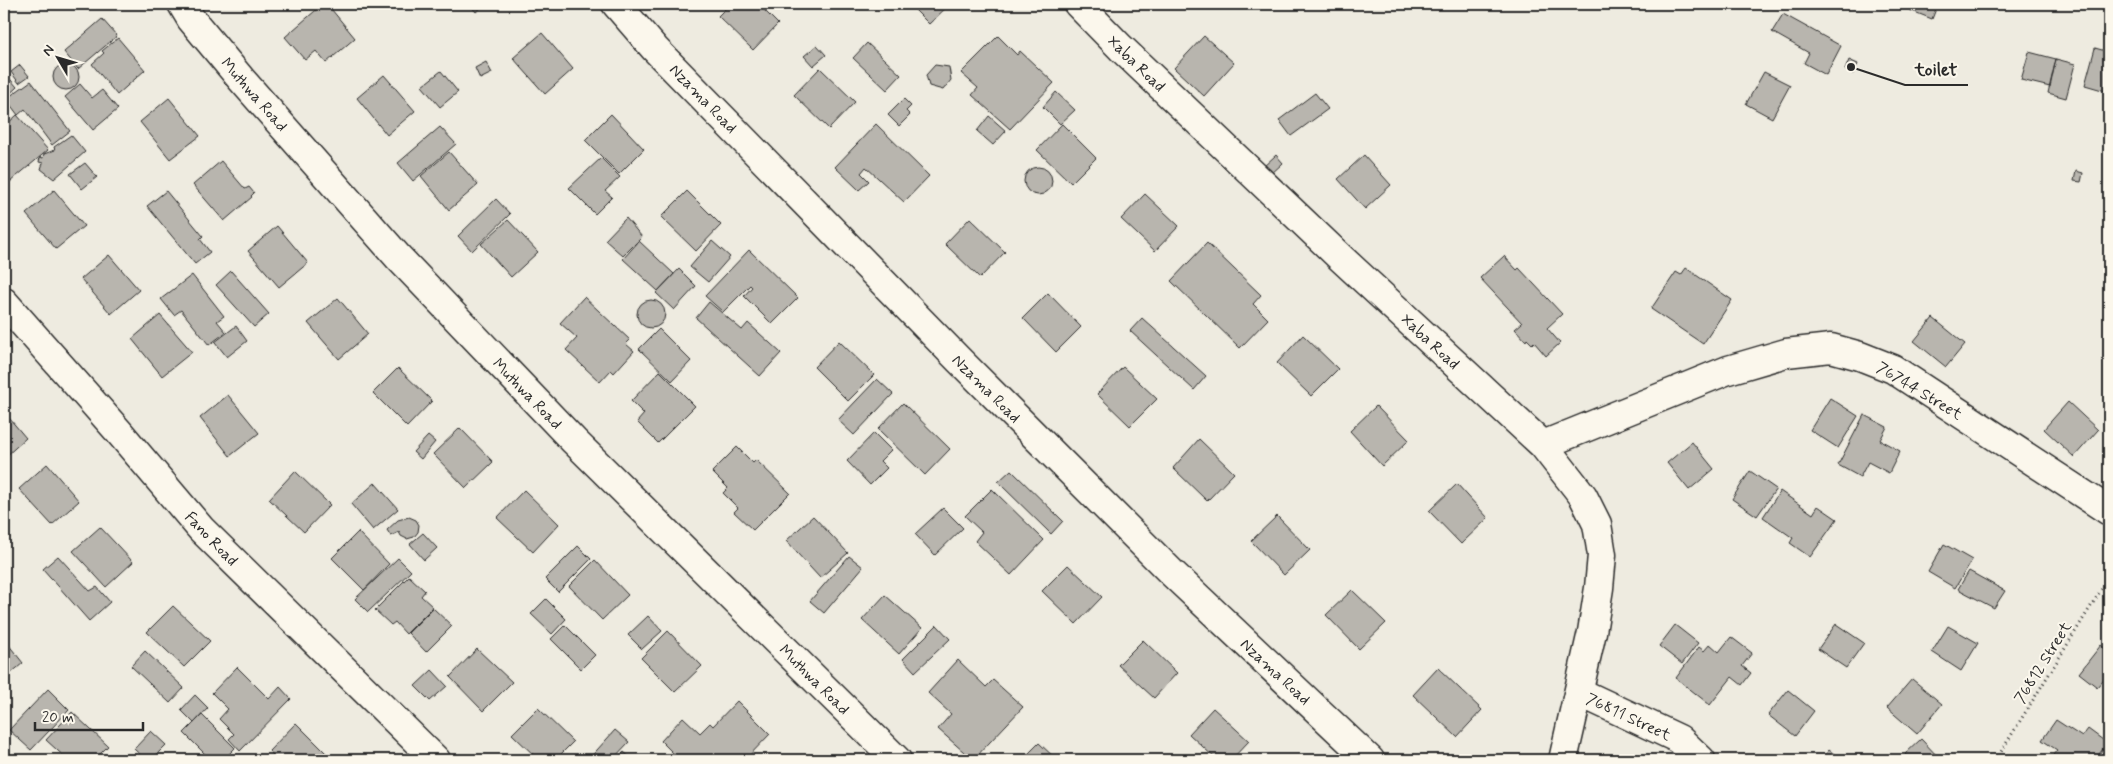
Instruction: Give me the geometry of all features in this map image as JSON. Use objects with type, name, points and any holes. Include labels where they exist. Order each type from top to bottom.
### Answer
[{"type":"street","name":"Muthwa Road","points":[[182,4],[191,18],[241,79],[398,257],[574,441],[897,760]]},
{"type":"street","name":"Nzama Road","points":[[616,4],[656,49],[959,360],[1171,572],[1370,760]]},
{"type":"street","name":"Xaba Road","points":[[1078,4],[1121,48],[1335,252],[1543,445],[1583,496],[1597,524],[1601,548],[1599,588],[1579,692],[1563,760]]},
{"type":"street","name":"Fano Road","points":[[4,302],[119,432],[201,529],[436,760]]},
{"type":"street","name":"76744 Street","points":[[1543,445],[1728,370],[1786,353],[1831,348],[1860,356],[1892,369],[2109,510]]},
{"type":"street","name":"76811 Street","points":[[1579,692],[1679,739],[1701,760]]},
{"type":"path","name":"76812 Street","points":[[1996,760],[2109,577]]},
{"type":"building","points":[[323,4],[327,4],[355,38],[326,63],[316,51],[305,60],[285,37]]},
{"type":"building","points":[[469,4],[486,4],[476,12]]},
{"type":"building","points":[[730,4],[758,4],[778,24],[753,50],[718,16]]},
{"type":"building","points":[[909,4],[950,4],[929,24]]},
{"type":"building","points":[[1909,4],[1938,4],[1932,19],[1907,9]]},
{"type":"building","points":[[1783,14],[1841,46],[1826,75],[1804,63],[1809,53],[1772,32]]},
{"type":"building","points":[[102,19],[117,36],[78,69],[64,52]]},
{"type":"building","points":[[542,33],[573,69],[545,94],[513,58]]},
{"type":"building","points":[[998,36],[1017,55],[1020,51],[1054,83],[1010,129],[972,95],[978,88],[961,73]]},
{"type":"building","points":[[1204,36],[1234,63],[1204,96],[1174,68]]},
{"type":"building","points":[[118,38],[145,70],[117,95],[92,64],[104,53],[102,51]]},
{"type":"building","points":[[867,43],[901,75],[887,90],[853,58]]},
{"type":"building","points":[[817,45],[826,55],[813,66],[804,56]]},
{"type":"building","points":[[2095,48],[2109,52],[2109,92],[2085,85]]},
{"type":"building","points":[[2029,52],[2056,59],[2050,87],[2021,80]]},
{"type":"building","points":[[2056,59],[2075,64],[2066,98],[2048,93]]},
{"type":"building","points":[[1849,60],[1858,64],[1853,74],[1845,70]]},
{"type":"building","points":[[486,62],[492,73],[480,79],[475,68]]},
{"type":"building","points":[[66,64],[75,68],[79,77],[75,86],[66,90],[57,86],[53,77],[57,68]]},
{"type":"building","points":[[20,65],[29,76],[19,83],[11,72]]},
{"type":"building","points":[[935,65],[949,67],[951,80],[943,90],[929,86],[926,75]]},
{"type":"building","points":[[820,68],[855,102],[829,129],[794,95]]},
{"type":"building","points":[[441,71],[458,92],[440,107],[422,86]]},
{"type":"building","points":[[4,72],[17,87],[4,99]]},
{"type":"building","points":[[1764,72],[1790,85],[1772,118],[1746,104]]},
{"type":"building","points":[[384,75],[415,111],[387,135],[357,98]]},
{"type":"building","points":[[31,81],[70,131],[52,145],[25,109],[18,115],[6,99]]},
{"type":"building","points":[[80,84],[92,98],[102,90],[118,109],[93,130],[65,97]]},
{"type":"building","points":[[1056,92],[1075,110],[1060,124],[1043,107]]},
{"type":"building","points":[[1315,93],[1328,109],[1291,136],[1279,120]]},
{"type":"building","points":[[169,98],[200,136],[170,159],[140,122]]},
{"type":"building","points":[[904,99],[911,106],[906,111],[910,115],[899,126],[888,115]]},
{"type":"building","points":[[611,114],[644,149],[619,174],[585,140]]},
{"type":"building","points":[[17,115],[48,150],[4,187],[4,127]]},
{"type":"building","points":[[989,116],[1006,131],[993,145],[977,131]]},
{"type":"building","points":[[876,124],[929,176],[904,202],[866,167],[861,173],[869,181],[859,190],[835,167]]},
{"type":"building","points":[[1062,124],[1096,158],[1071,183],[1037,150]]},
{"type":"building","points":[[440,127],[456,144],[413,181],[398,163]]},
{"type":"building","points":[[71,135],[85,152],[54,179],[41,169],[43,163],[39,162],[40,157],[43,158],[44,154],[55,150],[54,147]]},
{"type":"building","points":[[449,152],[478,185],[449,210],[421,176]]},
{"type":"building","points":[[1276,155],[1283,163],[1270,175],[1263,167]]},
{"type":"building","points":[[1364,155],[1391,185],[1365,209],[1338,179]]},
{"type":"building","points":[[601,158],[620,177],[605,191],[612,197],[595,214],[569,188]]},
{"type":"building","points":[[221,161],[245,189],[249,187],[254,193],[252,197],[224,221],[193,185]]},
{"type":"building","points":[[85,163],[97,177],[82,189],[70,174]]},
{"type":"building","points":[[1038,167],[1048,171],[1052,181],[1048,191],[1038,195],[1028,191],[1024,181],[1028,171]]},
{"type":"building","points":[[2076,171],[2083,173],[2081,182],[2074,181]]},
{"type":"building","points":[[54,190],[84,226],[56,249],[26,214]]},
{"type":"building","points":[[166,191],[203,236],[200,239],[210,252],[195,264],[147,206]]},
{"type":"building","points":[[687,191],[721,225],[696,251],[661,217]]},
{"type":"building","points":[[1145,194],[1179,226],[1155,251],[1121,219]]},
{"type":"building","points":[[496,199],[510,214],[472,251],[458,236]]},
{"type":"building","points":[[626,218],[642,237],[623,256],[605,240]]},
{"type":"building","points":[[970,218],[1005,252],[980,278],[945,244]]},
{"type":"building","points":[[508,220],[538,252],[511,277],[481,244]]},
{"type":"building","points":[[277,226],[308,263],[279,287],[248,251]]},
{"type":"building","points":[[639,241],[674,274],[658,291],[623,259]]},
{"type":"building","points":[[712,241],[730,257],[708,282],[690,267]]},
{"type":"building","points":[[1207,243],[1261,295],[1253,304],[1268,319],[1240,348],[1171,281]]},
{"type":"building","points":[[749,250],[798,298],[772,324],[744,296],[752,287],[750,285],[723,312],[705,296]]},
{"type":"building","points":[[109,255],[139,290],[111,314],[81,279]]},
{"type":"building","points":[[1504,256],[1517,270],[1519,268],[1562,314],[1547,328],[1560,343],[1546,356],[1534,342],[1532,344],[1527,339],[1526,341],[1515,329],[1522,323],[1480,278]]},
{"type":"building","points":[[1686,268],[1732,300],[1703,344],[1651,309],[1676,272],[1681,275]]},
{"type":"building","points":[[679,269],[696,286],[674,310],[656,293]]},
{"type":"building","points":[[231,271],[269,314],[254,327],[216,285]]},
{"type":"building","points":[[192,275],[224,316],[217,321],[226,332],[209,345],[181,310],[174,315],[161,299]]},
{"type":"building","points":[[1048,293],[1081,327],[1056,352],[1023,318]]},
{"type":"building","points":[[584,297],[630,340],[626,344],[634,351],[614,373],[611,370],[600,382],[566,350],[577,338],[560,323]]},
{"type":"building","points":[[338,298],[368,334],[339,359],[308,323]]},
{"type":"building","points":[[651,300],[661,304],[665,314],[661,324],[651,328],[641,324],[637,314],[641,304]]},
{"type":"building","points":[[709,302],[742,330],[748,323],[781,353],[760,376],[696,318]]},
{"type":"building","points":[[160,315],[192,352],[162,376],[132,339]]},
{"type":"building","points":[[1142,318],[1206,376],[1194,390],[1130,331]]},
{"type":"building","points":[[1933,318],[1965,344],[1946,367],[1914,341]]},
{"type":"building","points":[[236,326],[247,341],[227,357],[215,342]]},
{"type":"building","points":[[659,329],[691,361],[672,381],[639,349]]},
{"type":"building","points":[[1303,335],[1338,369],[1311,396],[1277,363]]},
{"type":"building","points":[[839,341],[874,375],[848,401],[814,367]]},
{"type":"building","points":[[1123,367],[1157,399],[1130,426],[1097,394]]},
{"type":"building","points":[[398,368],[432,401],[407,427],[373,393]]},
{"type":"building","points":[[660,371],[695,406],[658,443],[637,422],[644,414],[631,401]]},
{"type":"building","points":[[877,379],[893,394],[854,435],[838,420]]},
{"type":"building","points":[[228,395],[259,433],[230,456],[200,418]]},
{"type":"building","points":[[1830,398],[1858,416],[1838,448],[1810,430]]},
{"type":"building","points":[[2068,402],[2098,430],[2074,457],[2044,429]]},
{"type":"building","points":[[903,403],[950,449],[925,475],[878,429]]},
{"type":"building","points":[[1376,406],[1409,440],[1382,466],[1350,431]]},
{"type":"building","points":[[4,412],[26,438],[4,458]]},
{"type":"building","points":[[1864,415],[1887,427],[1880,440],[1900,451],[1889,473],[1868,462],[1860,477],[1838,465]]},
{"type":"building","points":[[460,428],[493,462],[466,488],[433,454]]},
{"type":"building","points":[[874,433],[891,450],[880,461],[887,468],[870,485],[847,461]]},
{"type":"building","points":[[428,436],[435,442],[421,459],[413,452]]},
{"type":"building","points":[[1199,439],[1234,473],[1207,501],[1173,468]]},
{"type":"building","points":[[1692,442],[1714,469],[1689,490],[1667,463]]},
{"type":"building","points":[[737,447],[753,463],[756,460],[790,493],[753,530],[734,512],[738,508],[723,493],[728,488],[712,472]]},
{"type":"building","points":[[47,464],[79,501],[52,525],[19,489]]},
{"type":"building","points":[[1011,470],[1063,521],[1051,534],[998,482]]},
{"type":"building","points":[[295,471],[330,505],[304,532],[269,499]]},
{"type":"building","points":[[1750,471],[1776,489],[1757,516],[1732,499]]},
{"type":"building","points":[[375,483],[398,509],[373,530],[351,504]]},
{"type":"building","points":[[1457,484],[1488,518],[1461,544],[1429,511]]},
{"type":"building","points":[[992,489],[1044,540],[1011,575],[975,541],[982,532],[965,516]]},
{"type":"building","points":[[524,490],[559,524],[533,552],[497,518]]},
{"type":"building","points":[[1780,491],[1813,514],[1818,506],[1837,519],[1810,557],[1790,543],[1793,538],[1763,517]]},
{"type":"building","points":[[943,508],[963,528],[935,555],[915,534]]},
{"type":"building","points":[[813,516],[848,553],[820,578],[786,541]]},
{"type":"building","points":[[1277,516],[1310,550],[1284,575],[1251,541]]},
{"type":"building","points":[[409,517],[416,520],[419,525],[418,532],[414,537],[407,539],[401,536],[399,532],[391,536],[387,530],[398,520]]},
{"type":"building","points":[[100,527],[133,562],[106,587],[73,551]]},
{"type":"building","points":[[358,532],[389,564],[364,590],[332,558]]},
{"type":"building","points":[[423,533],[437,548],[424,560],[410,544]]},
{"type":"building","points":[[1944,544],[1972,560],[1955,588],[1928,572]]},
{"type":"building","points":[[578,546],[591,559],[558,592],[545,579]]},
{"type":"building","points":[[58,556],[90,591],[97,587],[110,602],[89,621],[43,569]]},
{"type":"building","points":[[849,556],[863,567],[824,613],[810,601]]},
{"type":"building","points":[[398,558],[411,571],[368,612],[355,599]]},
{"type":"building","points":[[595,560],[628,595],[602,620],[569,586]]},
{"type":"building","points":[[1068,565],[1102,597],[1076,624],[1042,591]]},
{"type":"building","points":[[1969,571],[2005,591],[1994,608],[1958,589]]},
{"type":"building","points":[[409,576],[425,591],[421,596],[433,607],[406,634],[395,622],[391,625],[375,610]]},
{"type":"building","points":[[1352,590],[1386,623],[1359,649],[1326,615]]},
{"type":"building","points":[[885,595],[922,628],[899,654],[862,620]]},
{"type":"building","points":[[546,599],[566,619],[552,634],[531,614]]},
{"type":"building","points":[[173,606],[210,641],[184,667],[147,632]]},
{"type":"building","points":[[433,608],[452,626],[426,652],[408,633]]},
{"type":"building","points":[[648,616],[662,631],[642,649],[628,635]]},
{"type":"building","points":[[1836,624],[1864,643],[1846,668],[1818,649]]},
{"type":"building","points":[[565,625],[595,655],[581,669],[551,639]]},
{"type":"building","points":[[937,625],[950,639],[915,672],[903,659]]},
{"type":"building","points":[[1675,625],[1698,643],[1682,664],[1659,646]]},
{"type":"building","points":[[1948,626],[1978,643],[1961,671],[1932,652]]},
{"type":"building","points":[[668,631],[702,666],[675,692],[641,658]]},
{"type":"building","points":[[1731,637],[1752,653],[1742,666],[1751,673],[1742,685],[1732,677],[1710,705],[1676,678],[1699,647],[1704,651],[1710,644],[1719,652]]},
{"type":"building","points":[[4,639],[23,663],[4,679]]},
{"type":"building","points":[[1143,640],[1177,673],[1154,698],[1118,665]]},
{"type":"building","points":[[2101,645],[2109,652],[2109,673],[2097,687],[2079,673]]},
{"type":"building","points":[[477,649],[512,682],[483,711],[450,677]]},
{"type":"building","points":[[145,651],[184,688],[170,703],[131,666]]},
{"type":"building","points":[[958,660],[986,687],[993,680],[1023,707],[973,760],[938,729],[951,714],[928,693]]},
{"type":"building","points":[[237,667],[269,699],[280,687],[291,699],[240,751],[229,739],[234,734],[219,719],[228,709],[212,693]]},
{"type":"building","points":[[1438,668],[1482,710],[1457,737],[1413,695]]},
{"type":"building","points":[[432,670],[447,686],[430,701],[415,686]]},
{"type":"building","points":[[1912,679],[1942,704],[1917,734],[1887,708]]},
{"type":"building","points":[[48,689],[69,710],[31,750],[9,730]]},
{"type":"building","points":[[1788,690],[1814,711],[1795,736],[1768,715]]},
{"type":"building","points":[[195,695],[208,708],[194,723],[181,710]]},
{"type":"building","points":[[737,701],[770,734],[746,759],[748,760],[680,760],[661,741],[683,717],[700,733],[710,723],[713,726]]},
{"type":"building","points":[[538,708],[573,742],[555,760],[539,760],[512,734]]},
{"type":"building","points":[[1213,708],[1249,741],[1231,760],[1217,760],[1189,734]]},
{"type":"building","points":[[72,712],[108,746],[94,760],[68,760],[46,740]]},
{"type":"building","points":[[202,715],[235,748],[223,760],[211,760],[184,733]]},
{"type":"building","points":[[2056,720],[2082,737],[2088,729],[2107,743],[2095,760],[2060,760],[2053,755],[2057,750],[2042,740]]},
{"type":"building","points":[[296,723],[331,758],[329,760],[278,760],[269,751]]},
{"type":"building","points":[[615,730],[629,742],[612,760],[588,760]]},
{"type":"building","points":[[151,731],[166,745],[151,760],[146,760],[134,749]]},
{"type":"building","points":[[1921,739],[1941,760],[1910,760],[1905,754]]},
{"type":"building","points":[[1039,743],[1057,760],[1022,760]]},
{"type":"building","points":[[1829,750],[1842,760],[1821,760]]},
{"type":"building","points":[[624,752],[633,760],[616,760]]},
{"type":"building","points":[[192,755],[197,760],[186,760]]},
{"type":"place","name":"toilet","points":[[1851,67]]}]
